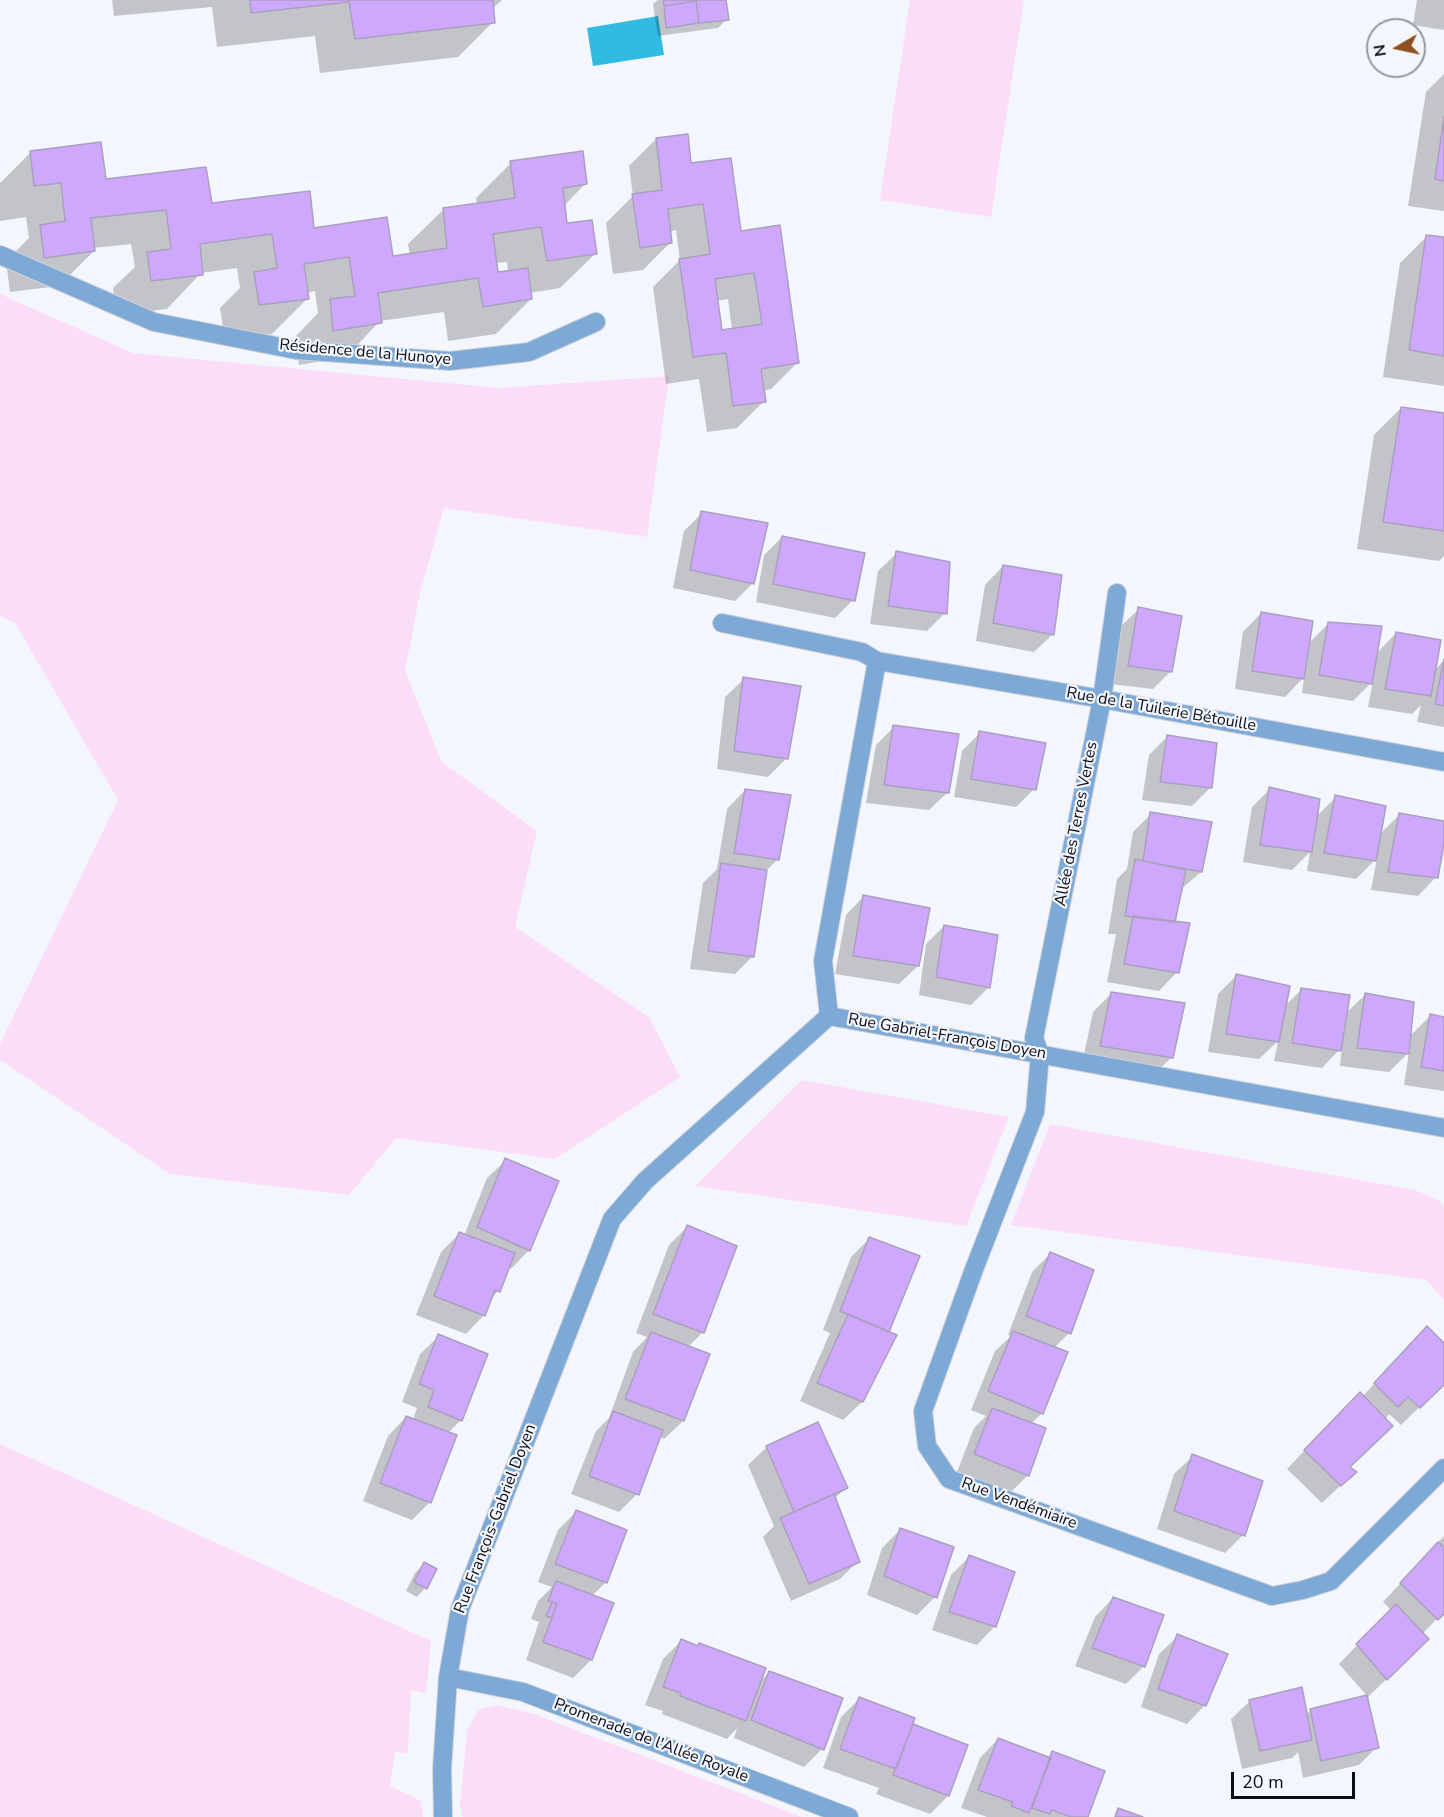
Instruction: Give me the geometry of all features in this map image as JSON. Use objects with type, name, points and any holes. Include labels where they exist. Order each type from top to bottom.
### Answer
[{"type":"street","name":"Résidence de la Hunoye","points":[[0,255],[154,322],[296,350],[450,361],[529,352],[596,322]]},
{"type":"street","name":"Allée des Terres Vertes","points":[[1040,1054],[1034,1038],[1102,699],[1117,592]]},
{"type":"street","name":"Rue de la Tuilerie Bétouille","points":[[722,623],[862,652],[877,661],[1102,699],[1444,762]]},
{"type":"street","points":[[829,1016],[823,961],[877,661]]},
{"type":"street","name":"Rue Gabriel-François Doyen","points":[[580,1300],[612,1219],[645,1181],[829,1016],[1444,1128]]},
{"type":"street","name":"Rue Vendémiaire","points":[[1040,1054],[1035,1112],[973,1272],[923,1411],[927,1446],[949,1479],[1272,1596],[1331,1581],[1444,1468]]},
{"type":"street","name":"Rue François-Gabriel Doyen","points":[[443,1817],[442,1769],[448,1677],[460,1609],[580,1300]]},
{"type":"street","name":"Promenade de l'Allée Royale","points":[[448,1677],[523,1692],[849,1817]]},
{"type":"shaded area","points":[[910,0],[1024,0],[991,217],[880,200]]},
{"type":"shaded area","points":[[0,294],[133,353],[499,388],[669,376],[647,537],[444,508],[420,593],[405,671],[442,762],[537,831],[515,927],[649,1017],[680,1077],[555,1159],[396,1138],[349,1195],[170,1174],[0,1060],[0,1044],[118,800],[15,623],[0,616]]},
{"type":"shaded area","points":[[802,1080],[1009,1117],[966,1226],[695,1186]]},
{"type":"shaded area","points":[[1050,1124],[1415,1190],[1439,1200],[1444,1208],[1444,1300],[1426,1280],[1011,1225]]},
{"type":"shaded area","points":[[0,1444],[431,1641],[426,1694],[411,1690],[408,1753],[395,1752],[390,1786],[421,1801],[423,1817],[0,1817]]},
{"type":"shaded area","points":[[497,1705],[534,1714],[802,1817],[463,1817],[460,1804],[467,1731],[478,1710]]},
{"type":"water","points":[[658,16],[664,55],[593,66],[587,28]]},
{"type":"building","points":[[250,0],[493,0],[495,23],[355,39],[349,2],[251,13]]},
{"type":"building","points":[[663,0],[726,0],[729,20],[699,23],[696,1],[664,6]]},
{"type":"building","points":[[696,1],[699,23],[666,28],[664,6]]},
{"type":"building","points":[[1444,117],[1444,181],[1435,179]]},
{"type":"building","points":[[688,134],[691,163],[731,158],[741,231],[780,225],[799,363],[761,369],[766,402],[733,406],[726,353],[693,357],[679,259],[710,254],[703,204],[668,209],[672,243],[640,248],[632,194],[662,190],[656,138]],"holes":[[[754,273],[762,324],[722,330],[715,279]]]},
{"type":"building","points":[[101,142],[106,179],[206,167],[212,203],[310,191],[314,228],[387,217],[393,256],[447,248],[443,208],[515,198],[510,161],[583,151],[587,184],[563,188],[567,223],[592,220],[597,254],[547,261],[541,227],[493,234],[498,272],[528,268],[532,299],[483,307],[478,278],[378,293],[382,323],[333,331],[330,299],[355,296],[349,257],[304,264],[309,299],[259,305],[254,272],[277,268],[272,234],[200,244],[203,275],[151,281],[147,252],[171,249],[166,210],[91,218],[95,251],[44,258],[40,225],[65,221],[61,183],[34,186],[30,151]]},
{"type":"building","points":[[1426,235],[1444,237],[1444,356],[1409,350]]},
{"type":"building","points":[[1401,407],[1444,413],[1444,531],[1383,522]]},
{"type":"building","points":[[701,511],[768,523],[754,584],[690,570]]},
{"type":"building","points":[[782,536],[865,553],[855,601],[773,584]]},
{"type":"building","points":[[896,551],[950,562],[947,614],[888,606]]},
{"type":"building","points":[[1003,565],[1062,575],[1054,635],[993,623]]},
{"type":"building","points":[[1138,607],[1182,616],[1172,672],[1128,666]]},
{"type":"building","points":[[1261,612],[1313,621],[1304,679],[1252,671]]},
{"type":"building","points":[[1328,622],[1382,626],[1372,684],[1319,675]]},
{"type":"building","points":[[1396,632],[1441,640],[1431,696],[1385,689]]},
{"type":"building","points":[[1444,659],[1444,706],[1435,704]]},
{"type":"building","points":[[743,677],[801,686],[788,759],[734,751]]},
{"type":"building","points":[[893,725],[959,734],[949,793],[884,785]]},
{"type":"building","points":[[979,731],[1046,743],[1036,790],[971,779]]},
{"type":"building","points":[[1167,735],[1217,743],[1212,788],[1160,782]]},
{"type":"building","points":[[1269,787],[1320,799],[1312,852],[1260,845]]},
{"type":"building","points":[[745,789],[791,795],[779,860],[734,853]]},
{"type":"building","points":[[1335,795],[1386,806],[1376,861],[1324,853]]},
{"type":"building","points":[[1150,812],[1212,822],[1202,872],[1143,861]]},
{"type":"building","points":[[1399,813],[1444,821],[1444,843],[1438,878],[1388,872]]},
{"type":"building","points":[[1135,859],[1186,870],[1175,922],[1125,916]]},
{"type":"building","points":[[721,863],[767,870],[754,957],[708,951]]},
{"type":"building","points":[[863,895],[930,908],[919,966],[853,956]]},
{"type":"building","points":[[1133,916],[1190,923],[1179,973],[1124,964]]},
{"type":"building","points":[[944,925],[998,935],[990,988],[936,977]]},
{"type":"building","points":[[1236,974],[1290,986],[1279,1042],[1226,1034]]},
{"type":"building","points":[[1301,988],[1350,995],[1341,1051],[1292,1043]]},
{"type":"building","points":[[1111,992],[1185,1003],[1173,1058],[1100,1046]]},
{"type":"building","points":[[1365,993],[1414,1002],[1409,1054],[1357,1048]]},
{"type":"building","points":[[1430,1014],[1444,1017],[1444,1071],[1421,1067]]},
{"type":"building","points":[[505,1158],[559,1181],[530,1251],[477,1227]]},
{"type":"building","points":[[687,1225],[737,1246],[704,1333],[653,1314]]},
{"type":"building","points":[[459,1232],[515,1253],[500,1292],[495,1290],[485,1316],[434,1296]]},
{"type":"building","points":[[869,1237],[920,1256],[889,1332],[840,1311]]},
{"type":"building","points":[[1050,1252],[1094,1270],[1071,1334],[1026,1316]]},
{"type":"building","points":[[848,1314],[897,1335],[863,1402],[817,1383]]},
{"type":"building","points":[[1427,1326],[1444,1343],[1444,1385],[1420,1408],[1408,1397],[1398,1407],[1374,1383]]},
{"type":"building","points":[[1013,1331],[1068,1352],[1043,1414],[988,1391]]},
{"type":"building","points":[[651,1332],[710,1354],[684,1421],[625,1399]]},
{"type":"building","points":[[438,1334],[488,1354],[462,1421],[428,1407],[434,1390],[419,1384]]},
{"type":"building","points":[[1360,1392],[1393,1426],[1350,1467],[1357,1472],[1341,1486],[1304,1450]]},
{"type":"building","points":[[992,1408],[1046,1428],[1029,1476],[974,1454]]},
{"type":"building","points":[[613,1411],[663,1430],[639,1495],[589,1476]]},
{"type":"building","points":[[406,1416],[457,1435],[431,1503],[380,1483]]},
{"type":"building","points":[[818,1422],[848,1488],[794,1512],[766,1446]]},
{"type":"building","points":[[1192,1454],[1263,1481],[1245,1536],[1174,1511]]},
{"type":"building","points":[[834,1494],[860,1562],[809,1584],[780,1518]]},
{"type":"building","points":[[576,1510],[627,1530],[607,1583],[555,1564]]},
{"type":"building","points":[[900,1528],[954,1547],[937,1598],[884,1576]]},
{"type":"building","points":[[1438,1542],[1444,1547],[1444,1614],[1438,1620],[1400,1583]]},
{"type":"building","points":[[969,1555],[1015,1572],[996,1627],[949,1612]]},
{"type":"building","points":[[424,1562],[437,1569],[427,1589],[414,1582]]},
{"type":"building","points":[[556,1581],[614,1603],[592,1660],[543,1642],[557,1604],[548,1601]]},
{"type":"building","points":[[1113,1597],[1164,1615],[1145,1667],[1092,1648]]},
{"type":"building","points":[[552,1602],[557,1604],[552,1618],[546,1616]]},
{"type":"building","points":[[1396,1604],[1429,1639],[1387,1680],[1356,1644]]},
{"type":"building","points":[[1177,1634],[1228,1654],[1206,1706],[1158,1689]]},
{"type":"building","points":[[681,1639],[698,1646],[699,1643],[766,1668],[746,1721],[680,1696],[681,1693],[663,1687]]},
{"type":"building","points":[[769,1671],[843,1698],[824,1750],[751,1720]]},
{"type":"building","points":[[1302,1687],[1312,1740],[1260,1751],[1249,1700]]},
{"type":"building","points":[[1367,1695],[1379,1748],[1321,1761],[1310,1709]]},
{"type":"building","points":[[859,1697],[915,1718],[896,1769],[840,1749]]},
{"type":"building","points":[[913,1724],[968,1745],[949,1796],[893,1775]]},
{"type":"building","points":[[998,1738],[1051,1758],[1029,1813],[1011,1806],[1013,1802],[978,1790]]},
{"type":"building","points":[[1052,1751],[1105,1771],[1088,1817],[1071,1817],[1052,1810],[1050,1814],[1032,1808]]},
{"type":"building","points":[[1118,1808],[1143,1817],[1115,1817]]}]
